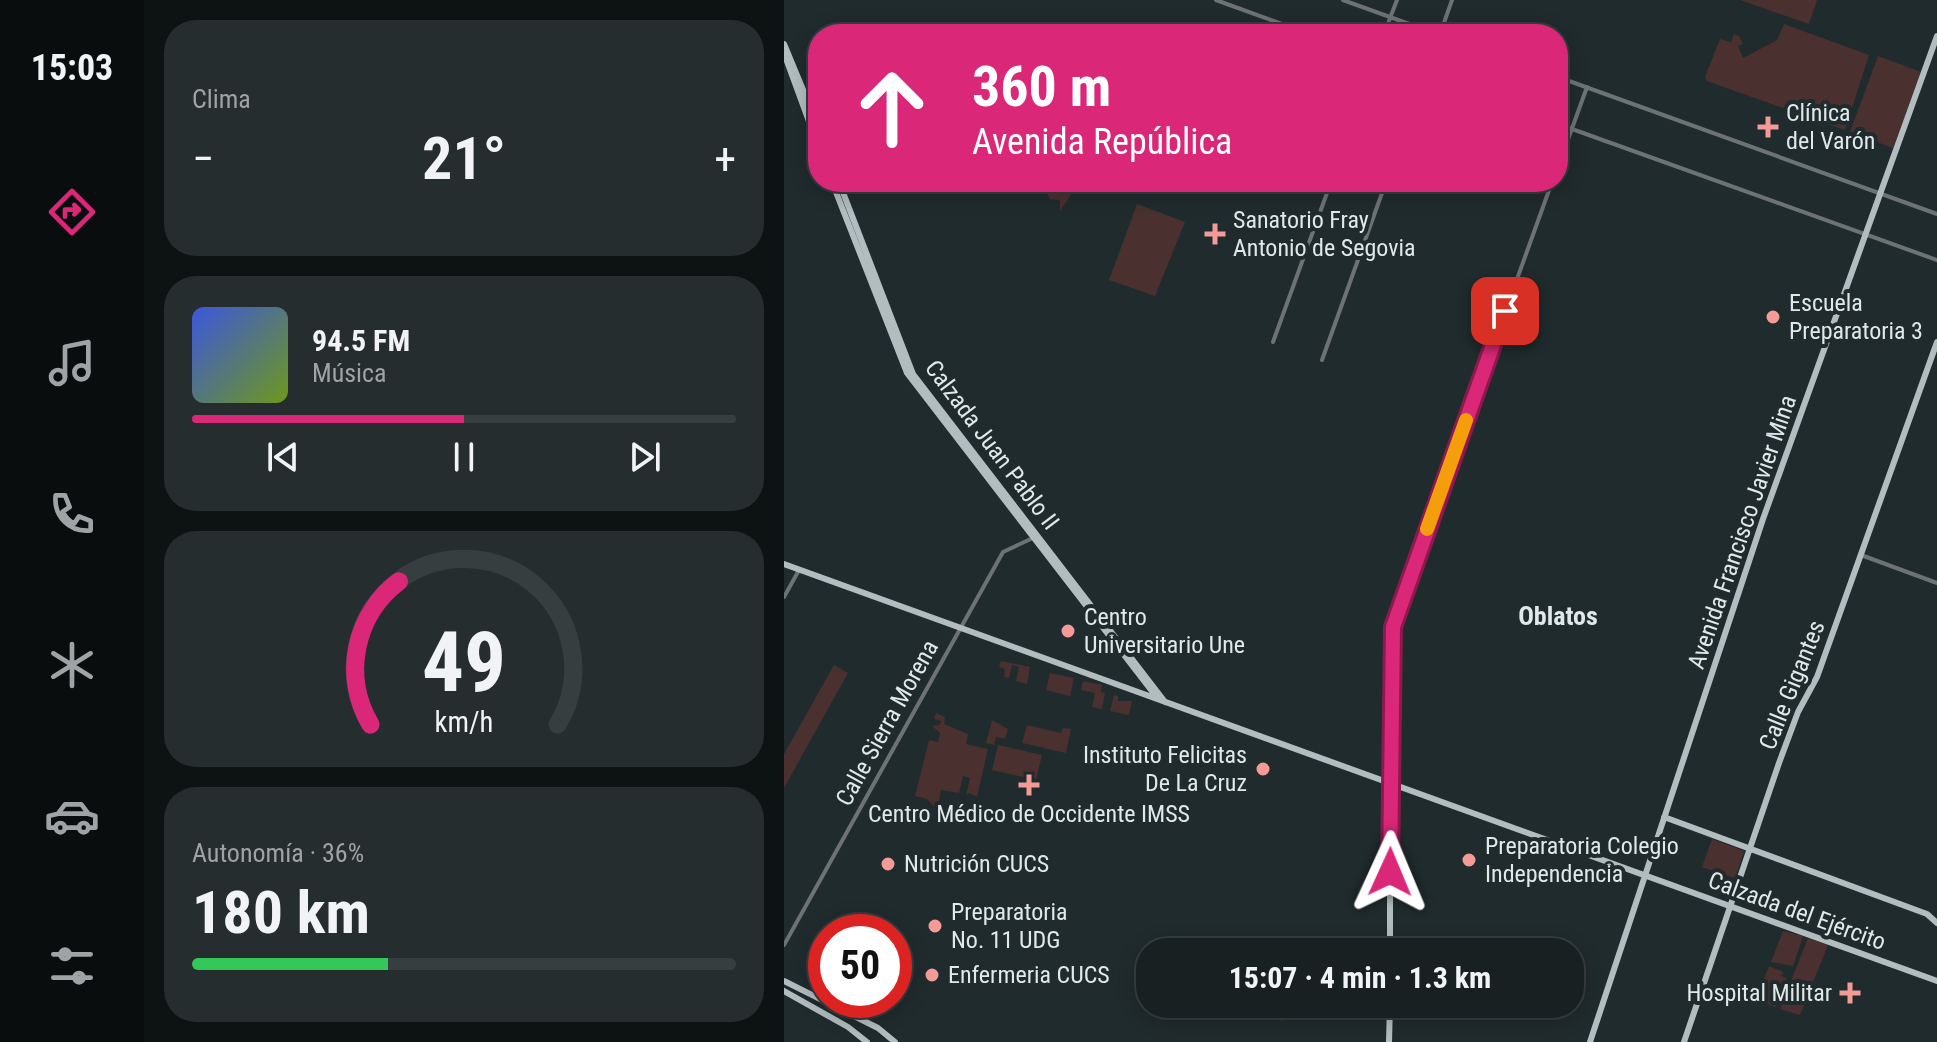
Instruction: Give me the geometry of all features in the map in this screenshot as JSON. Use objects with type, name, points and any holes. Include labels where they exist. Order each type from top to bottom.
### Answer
[{"type":"main road","name":"Avenida Francisco Javier Mina","points":[[1590,1042],[1758,533],[1937,36]]},
{"type":"main road","points":[[784,44],[808,116]]},
{"type":"main road","points":[[784,56],[808,104]]},
{"type":"main road","name":"Calzada Juan Pablo II","points":[[836,192],[902,362],[1162,700]]},
{"type":"main road","name":"Calzada Juan Pablo II","points":[[843,192],[912,371],[943,418]]},
{"type":"main road","name":"Calle Gigantes","points":[[1684,1042],[1798,712],[1824,670],[1861,555],[1937,342]]},
{"type":"main road","name":"Calzada del Ejército","points":[[784,564],[1937,981]]},
{"type":"main road","points":[[1390,782],[1390,938]]},
{"type":"main road","points":[[1664,817],[1927,914],[1937,923]]},
{"type":"main road","points":[[784,981],[847,1016],[878,1028],[895,1042]]},
{"type":"main road","points":[[784,991],[848,1027],[867,1042]]},
{"type":"main road","points":[[1389,1042],[1390,1018]]},
{"type":"street","points":[[1216,0],[1282,24]]},
{"type":"street","points":[[1343,0],[1410,24]]},
{"type":"street","points":[[1388,24],[1397,0]]},
{"type":"street","points":[[1443,24],[1452,0]]},
{"type":"street","points":[[784,36],[792,68]]},
{"type":"street","points":[[1568,80],[1937,214]]},
{"type":"street","points":[[1568,140],[1587,87]]},
{"type":"street","points":[[1568,128],[1937,260]]},
{"type":"street","points":[[1273,342],[1327,192]]},
{"type":"street","points":[[1322,360],[1382,192]]},
{"type":"street","points":[[1390,782],[1392,640],[1398,609],[1548,192]]},
{"type":"street","name":"Calle Sierra Morena","points":[[784,945],[1003,552],[1036,537]]},
{"type":"street","points":[[1861,555],[1937,583]]},
{"type":"street","points":[[784,597],[799,570]]},
{"type":"shaded area","points":[[1740,0],[1817,0],[1809,24]]},
{"type":"shaded area","points":[[1784,24],[1869,55],[1845,130],[1707,81],[1705,77],[1720,39],[1731,42],[1734,34],[1739,36],[1743,44],[1738,46],[1743,58],[1777,40]]},
{"type":"shaded area","points":[[1878,56],[1921,72],[1893,148],[1850,132]]},
{"type":"shaded area","points":[[1046,192],[1073,192],[1060,211],[1060,200],[1050,199]]},
{"type":"shaded area","points":[[1137,204],[1185,222],[1155,296],[1109,280]]},
{"type":"shaded area","points":[[1001,661],[1030,667],[1027,684],[1016,681],[1019,667],[1012,665],[1009,678],[1004,677],[1005,669],[999,667]]},
{"type":"shaded area","points":[[834,665],[848,673],[784,788],[784,754]]},
{"type":"shaded area","points":[[1050,673],[1074,678],[1070,696],[1046,690]]},
{"type":"shaded area","points":[[1083,681],[1102,685],[1101,692],[1105,693],[1102,709],[1092,707],[1095,693],[1081,690]]},
{"type":"shaded area","points":[[1114,695],[1118,696],[1118,701],[1132,701],[1129,715],[1110,711]]},
{"type":"shaded area","points":[[936,713],[945,717],[944,724],[968,734],[966,744],[988,749],[977,797],[969,793],[966,795],[970,778],[963,776],[959,793],[941,790],[937,810],[927,799],[915,796],[929,740],[938,742],[940,733],[932,726],[940,725],[941,721],[934,719]]},
{"type":"shaded area","points":[[992,720],[1008,729],[1005,739],[996,737],[994,745],[986,743]]},
{"type":"shaded area","points":[[1027,725],[1061,733],[1063,728],[1071,729],[1066,753],[1022,743]]},
{"type":"shaded area","points":[[998,745],[1042,755],[1036,780],[992,770]]},
{"type":"shaded area","points":[[1712,839],[1744,851],[1735,878],[1702,867]]},
{"type":"shaded area","points":[[1783,931],[1803,936],[1793,966],[1771,962]]},
{"type":"shaded area","points":[[1808,938],[1828,945],[1800,1015],[1780,1009]]},
{"type":"shaded area","points":[[1769,966],[1783,972],[1781,976],[1787,978],[1775,1007],[1756,1000]]},
{"type":"slow traffic","points":[[1427,529],[1466,420]]},
{"type":"place","name":"Clínica del Varón","points":[[1768,127]]},
{"type":"place","name":"Sanatorio Fray Antonio de Segovia","points":[[1215,234]]},
{"type":"place","name":"Escuela Preparatoria 3","points":[[1773,317]]},
{"type":"place","name":"Centro Universitario Une","points":[[1068,631]]},
{"type":"place","name":"Instituto Felicitas De La Cruz","points":[[1263,769]]},
{"type":"place","name":"Centro Médico de Occidente IMSS","points":[[1029,785]]},
{"type":"place","name":"Preparatoria Colegio Independencia","points":[[1469,860]]},
{"type":"place","name":"Nutrición CUCS","points":[[888,864]]},
{"type":"place","name":"Preparatoria No. 11 UDG","points":[[935,926]]},
{"type":"place","name":"Enfermeria CUCS","points":[[932,975]]},
{"type":"place","name":"Hospital Militar","points":[[1850,993]]},
{"type":"district","name":"Oblatos","points":[[1558,616]]},
{"type":"route","points":[[1390,872],[1393,627],[1505,311]]}]
